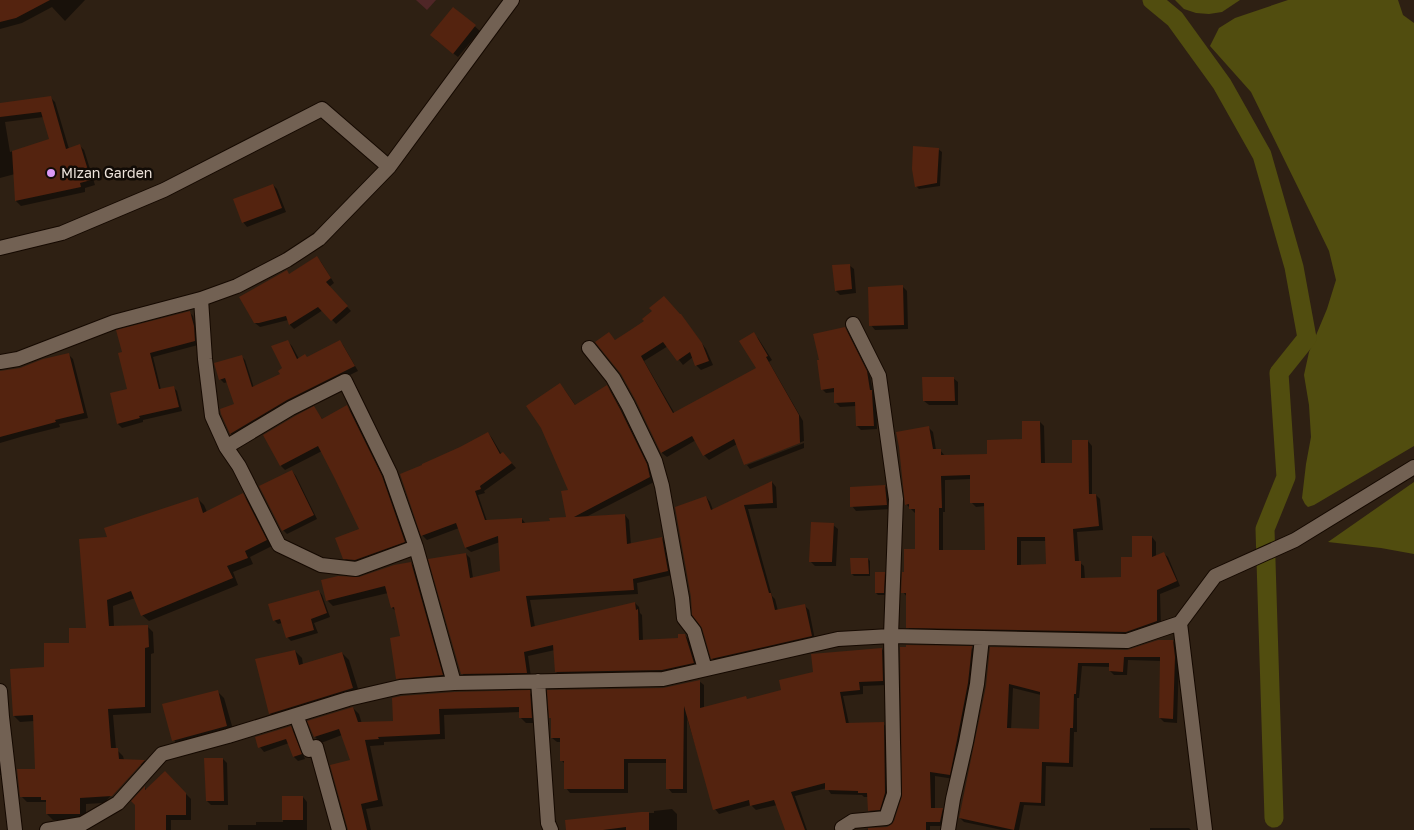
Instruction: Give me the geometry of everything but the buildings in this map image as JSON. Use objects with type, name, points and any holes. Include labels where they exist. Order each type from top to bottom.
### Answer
[{"type":"street","points":[[0,362],[18,359],[114,322],[201,299],[237,286],[287,260],[319,239],[389,167],[512,0]]},
{"type":"street","points":[[0,248],[62,233],[164,190],[322,109],[389,167]]},
{"type":"street","points":[[201,299],[205,359],[212,416],[279,545],[320,566],[356,569],[416,547]]},
{"type":"street","points":[[842,829],[853,821],[886,818],[894,794],[891,636],[896,499],[879,376],[853,324]]},
{"type":"street","points":[[589,348],[613,378],[655,461],[662,486],[684,618],[694,631],[705,669]]},
{"type":"street","points":[[226,446],[292,408],[345,381],[390,473],[416,547],[454,683]]},
{"type":"street","points":[[47,830],[82,824],[118,803],[162,754],[348,699],[400,686],[454,683],[663,679],[838,639],[891,636],[1127,641],[1180,623],[1215,576],[1295,540],[1414,467]]},
{"type":"street","points":[[1180,623],[1205,830]]},
{"type":"street","points":[[948,830],[977,684],[982,638]]},
{"type":"street","points":[[538,682],[548,823],[551,830]]},
{"type":"street","points":[[0,690],[15,830]]},
{"type":"street","points":[[296,715],[310,750],[316,747],[339,830]]},
{"type":"shaded area","points":[[416,0],[436,0],[427,10]]},
{"type":"shaded area","points":[[1175,0],[1240,0],[1222,12],[1209,14],[1196,13],[1184,9]]},
{"type":"shaded area","points":[[1288,0],[1398,0],[1403,15],[1414,23],[1414,446],[1308,507],[1302,498],[1311,437],[1309,405],[1304,375],[1309,352],[1327,309],[1336,280],[1329,251],[1251,92],[1210,46],[1219,28],[1235,18]]},
{"type":"shaded area","points":[[1414,482],[1414,554],[1328,542]]},
{"type":"waterway","points":[[1152,0],[1175,19],[1222,84],[1262,155],[1294,267],[1307,338],[1279,373],[1286,477],[1265,529],[1274,818]]},
{"type":"place","name":"Mizan Garden","points":[[51,173]]}]
